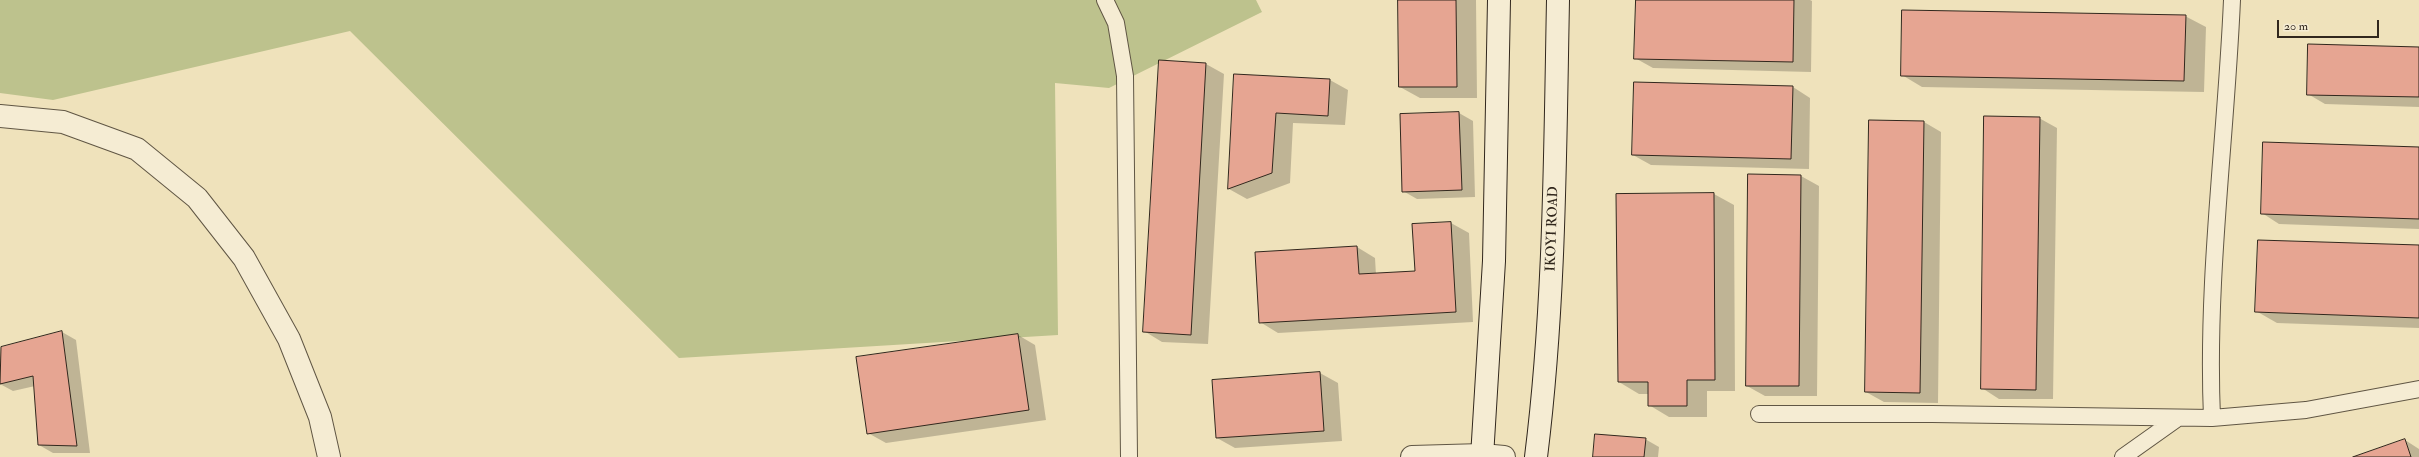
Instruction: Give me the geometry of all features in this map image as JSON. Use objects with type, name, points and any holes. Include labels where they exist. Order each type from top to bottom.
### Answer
[{"type":"main road","points":[[1482,456],[1494,261],[1499,0]]},
{"type":"main road","name":"IKOYI ROAD","points":[[1536,457],[1544,394],[1554,233],[1558,0]]},
{"type":"main road","points":[[0,116],[63,122],[138,149],[197,198],[244,258],[289,339],[320,417],[329,457]]},
{"type":"main road","points":[[1412,457],[1504,457]]},
{"type":"lane","points":[[1105,0],[1116,22],[1125,76],[1129,457]]},
{"type":"lane","points":[[2212,418],[2210,375],[2216,244],[2232,0]]},
{"type":"lane","points":[[1759,414],[1932,414],[2212,418],[2306,410],[2419,389]]},
{"type":"lane","points":[[2123,457],[2178,418]]},
{"type":"green space","points":[[0,0],[1256,0],[1262,12],[1109,88],[1055,83],[1058,335],[679,358],[350,31],[53,100],[0,93]]},
{"type":"building","points":[[1398,0],[1456,0],[1457,87],[1399,87]]},
{"type":"building","points":[[1636,0],[1794,0],[1793,62],[1634,59]]},
{"type":"building","points":[[1902,10],[2186,15],[2184,81],[1901,76]]},
{"type":"building","points":[[2308,44],[2419,47],[2419,97],[2307,95]]},
{"type":"building","points":[[1159,60],[1206,63],[1191,335],[1143,332]]},
{"type":"building","points":[[1234,74],[1330,79],[1328,116],[1276,113],[1272,173],[1228,189]]},
{"type":"building","points":[[1634,82],[1793,86],[1791,159],[1632,155]]},
{"type":"building","points":[[1459,112],[1462,190],[1402,192],[1400,114]]},
{"type":"building","points":[[1984,116],[2040,117],[2036,390],[1981,389]]},
{"type":"building","points":[[1869,120],[1924,121],[1920,393],[1865,392]]},
{"type":"building","points":[[2263,142],[2419,147],[2419,219],[2261,214]]},
{"type":"building","points":[[1748,174],[1801,175],[1799,386],[1746,386]]},
{"type":"building","points":[[1714,193],[1715,380],[1687,380],[1687,406],[1648,406],[1648,382],[1618,382],[1616,194]]},
{"type":"building","points":[[1451,222],[1456,312],[1259,323],[1255,252],[1357,246],[1359,274],[1415,271],[1412,224]]},
{"type":"building","points":[[2258,240],[2419,245],[2419,318],[2255,312]]},
{"type":"building","points":[[62,331],[77,446],[38,445],[33,376],[0,384],[1,347]]},
{"type":"building","points":[[1018,334],[1029,410],[867,434],[856,357]]},
{"type":"building","points":[[1320,372],[1324,431],[1216,438],[1212,380]]},
{"type":"building","points":[[1595,434],[1646,438],[1644,457],[1593,457]]},
{"type":"building","points":[[2405,439],[2411,457],[2353,457]]}]
